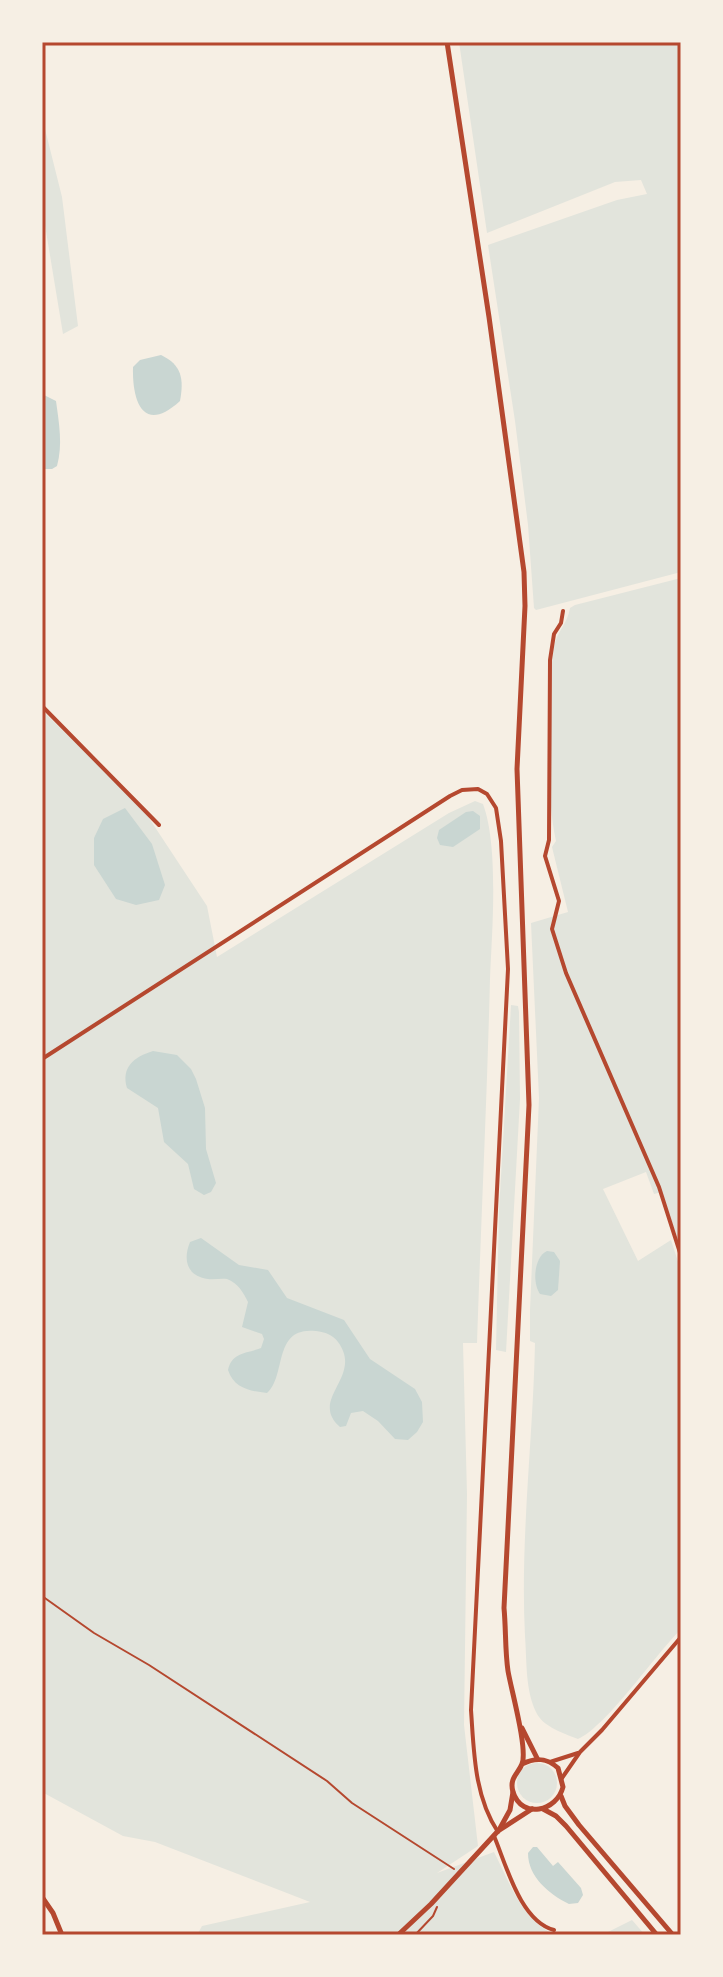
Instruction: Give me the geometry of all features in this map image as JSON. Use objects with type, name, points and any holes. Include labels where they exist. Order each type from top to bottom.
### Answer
[{"type":"main road","points":[[447,42],[524,572],[517,817],[529,1105],[504,1608],[508,1671],[519,1724],[522,1764]]},
{"type":"main road","points":[[519,1724],[538,1759]]},
{"type":"main road","points":[[497,1833],[510,1810],[513,1776],[522,1764],[538,1759],[550,1762],[558,1768],[562,1778],[561,1794],[565,1806],[673,1935]]},
{"type":"main road","points":[[513,1792],[522,1804],[532,1809],[543,1809],[554,1804],[561,1794]]},
{"type":"main road","points":[[398,1935],[497,1833],[532,1809]]},
{"type":"main road","points":[[543,1809],[566,1826],[657,1935]]},
{"type":"main road","points":[[42,1897],[62,1935]]},
{"type":"street","points":[[563,611],[561,623],[554,634],[547,710],[549,840],[545,856],[559,901],[552,929],[566,973],[659,1187],[681,1256]]},
{"type":"street","points":[[42,706],[159,825]]},
{"type":"street","points":[[42,1059],[450,796],[462,790],[478,789],[487,794],[496,808],[501,841],[508,969],[471,1710],[478,1780],[486,1812],[497,1833],[518,1893],[536,1920],[554,1930]]},
{"type":"street","points":[[562,1778],[580,1752],[681,1637]]},
{"type":"street","points":[[550,1762],[580,1752]]},
{"type":"path","points":[[42,1596],[94,1633],[149,1665],[327,1781],[352,1803],[460,1873]]},
{"type":"path","points":[[415,1935],[435,1911]]},
{"type":"shaded area","points":[[459,42],[681,42],[681,572],[536,610],[534,608],[528,525],[515,421],[488,245],[617,200],[647,194],[641,180],[615,182],[487,233]]},
{"type":"shaded area","points":[[42,117],[62,197],[78,326],[63,334],[42,207]]},
{"type":"shaded area","points":[[161,355],[173,363],[180,374],[180,401],[157,415],[149,414],[138,402],[133,367],[140,360]]},
{"type":"shaded area","points":[[42,394],[56,401],[60,450],[57,466],[52,469],[42,469]]},
{"type":"shaded area","points":[[681,578],[681,1249],[662,1192],[654,1194],[646,1172],[603,1189],[638,1261],[671,1240],[681,1271],[681,1629],[616,1706],[578,1739],[545,1723],[533,1705],[527,1676],[524,1600],[535,1343],[530,1341],[530,1310],[539,1098],[531,923],[568,912],[552,847],[556,841],[550,779],[552,664],[555,641],[570,608]]},
{"type":"shaded area","points":[[42,710],[143,809],[207,906],[217,957],[449,813],[475,801],[483,804],[493,866],[486,1115],[477,1343],[463,1343],[467,1494],[464,1725],[478,1846],[437,1873],[494,1852],[526,1912],[557,1935],[197,1935],[202,1926],[310,1902],[155,1842],[123,1836],[42,1792]]},
{"type":"shaded area","points":[[125,808],[152,844],[165,885],[159,900],[136,905],[116,899],[94,865],[94,838],[103,819]]},
{"type":"shaded area","points":[[473,811],[480,816],[480,829],[453,847],[440,845],[437,838],[439,830],[466,812]]},
{"type":"shaded area","points":[[511,1005],[518,1006],[519,1012],[520,1099],[506,1352],[496,1350],[499,1210]]},
{"type":"shaded area","points":[[153,1051],[177,1055],[196,1079],[205,1108],[206,1149],[216,1183],[211,1192],[204,1195],[194,1189],[188,1164],[164,1142],[158,1108],[127,1088],[126,1074],[131,1064]]},
{"type":"shaded area","points":[[201,1238],[239,1265],[268,1270],[287,1298],[344,1320],[370,1359],[415,1389],[422,1402],[423,1422],[417,1432],[408,1440],[395,1439],[363,1411],[351,1413],[346,1426],[340,1427],[332,1417],[330,1407],[345,1366],[344,1355],[336,1340],[323,1332],[302,1332],[293,1336],[286,1344],[277,1375],[267,1393],[238,1385],[228,1370],[230,1364],[240,1354],[261,1348],[264,1339],[262,1334],[242,1327],[248,1302],[237,1285],[227,1279],[201,1277],[188,1266],[190,1242]]},
{"type":"shaded area","points":[[547,1251],[554,1252],[560,1261],[558,1290],[551,1296],[540,1294],[535,1277],[539,1259]]},
{"type":"shaded area","points":[[537,1763],[551,1769],[557,1783],[551,1797],[537,1803],[523,1797],[517,1783],[523,1769]]},
{"type":"shaded area","points":[[537,1847],[553,1866],[558,1862],[581,1888],[583,1895],[578,1903],[569,1904],[541,1884],[529,1862],[528,1853]]},
{"type":"shaded area","points":[[632,1920],[645,1935],[602,1935]]}]
